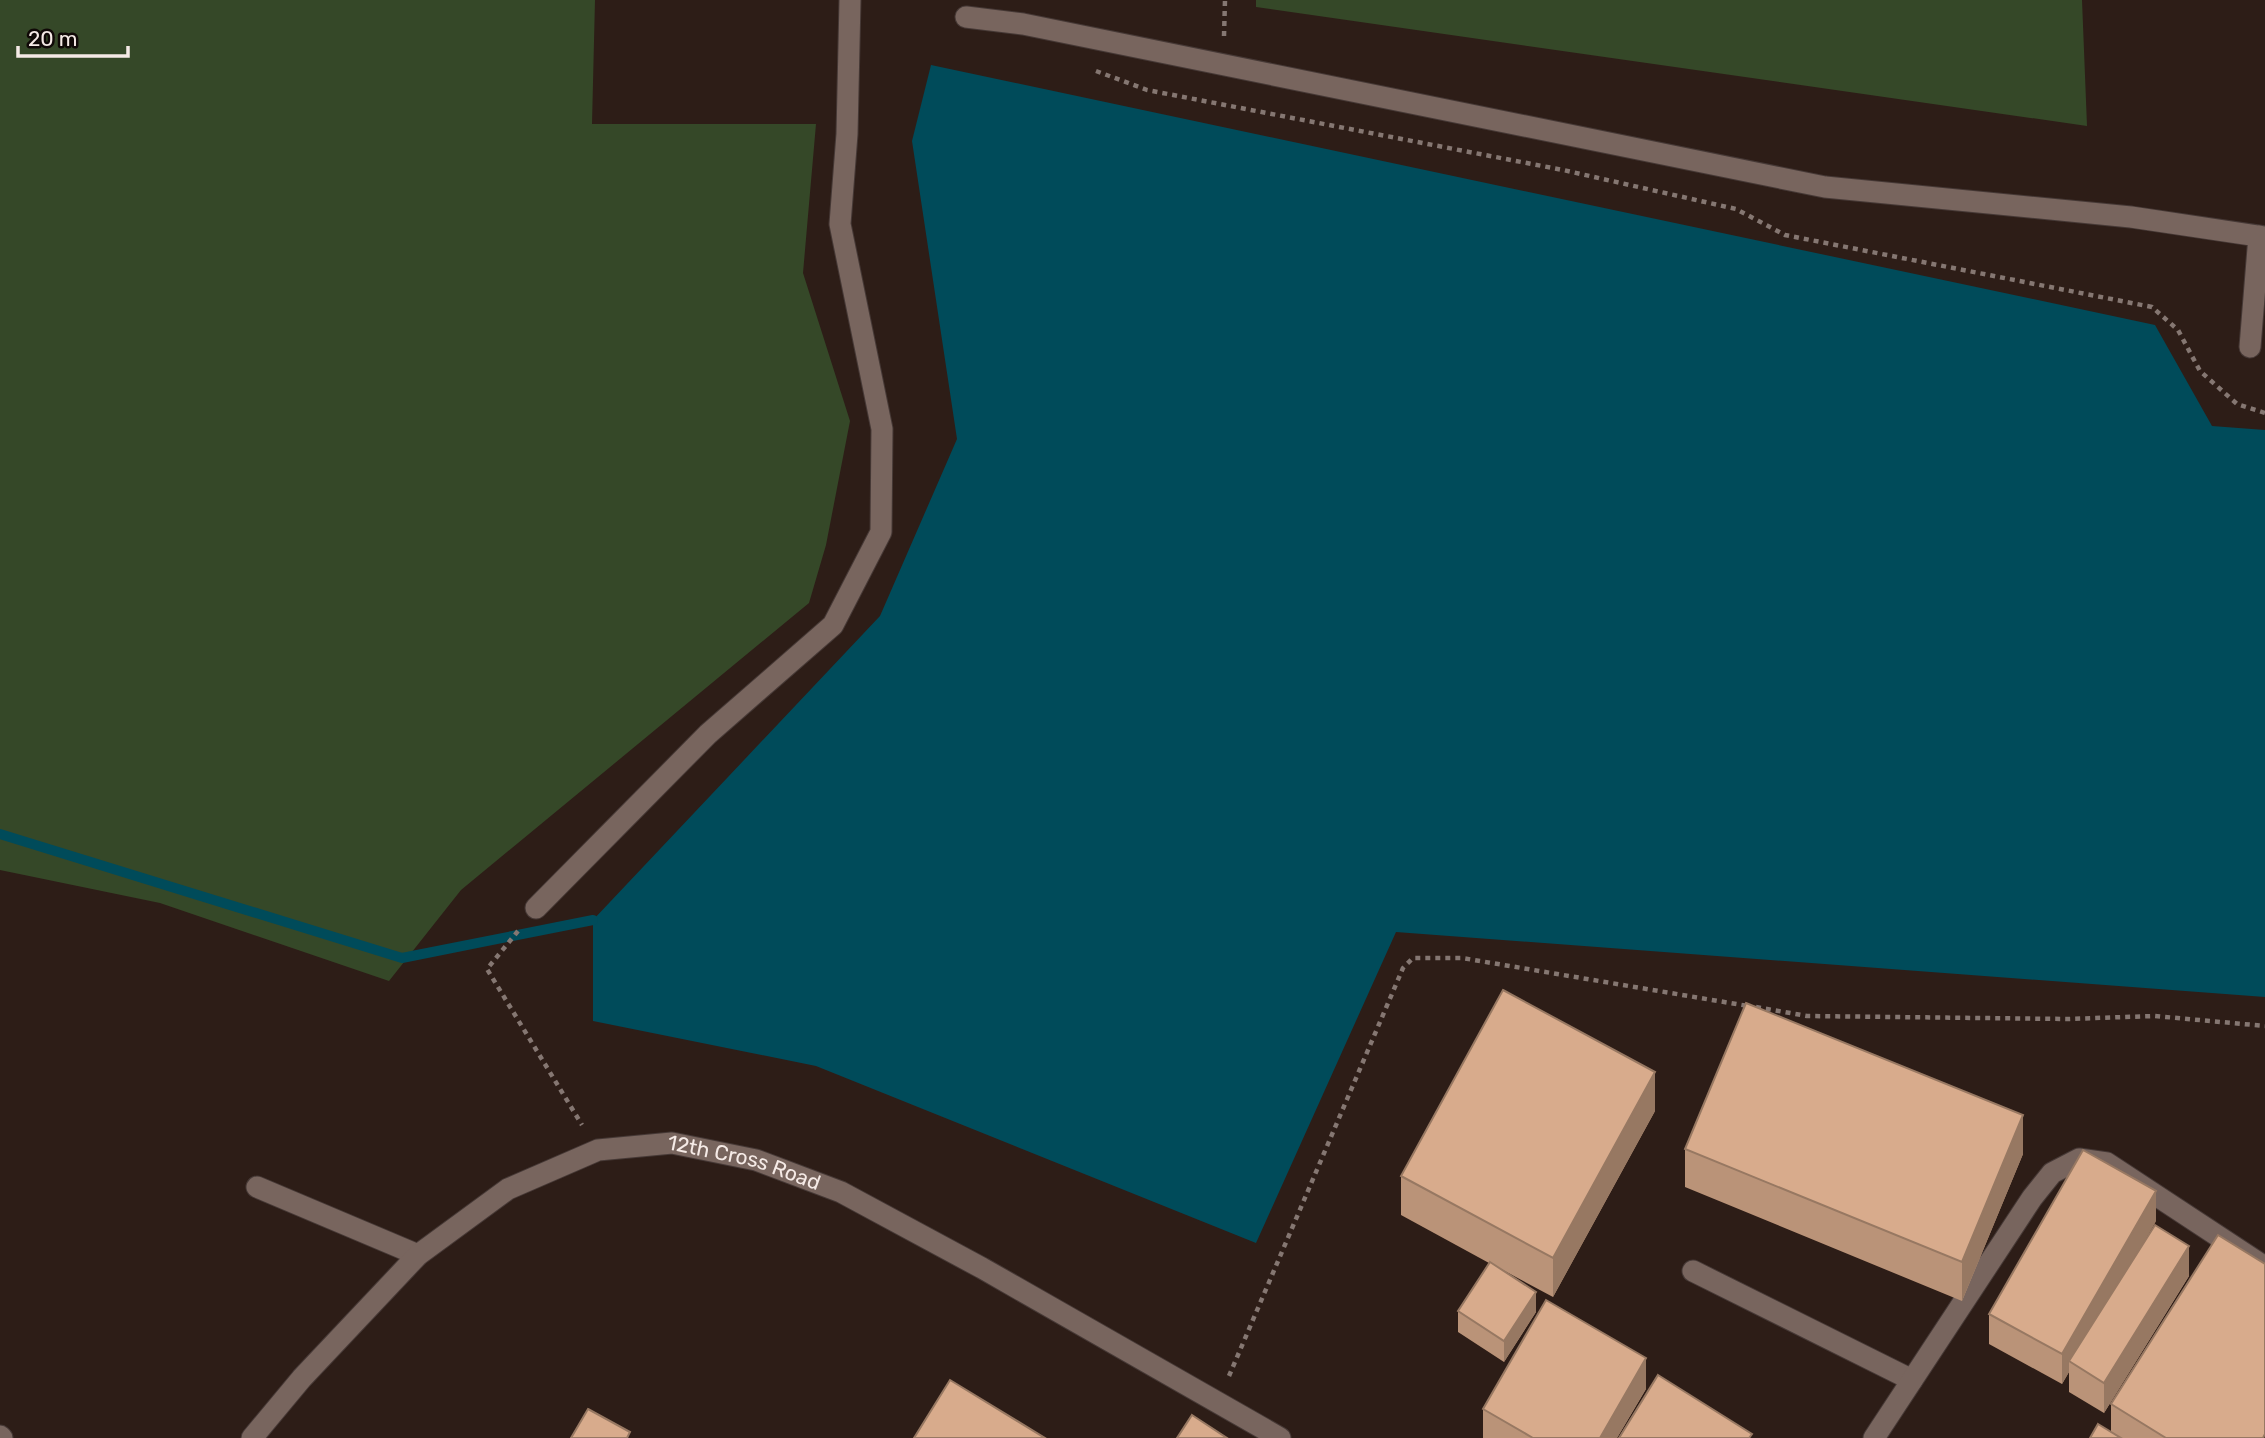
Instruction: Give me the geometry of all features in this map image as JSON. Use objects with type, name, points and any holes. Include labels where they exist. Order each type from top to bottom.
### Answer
[{"type":"street","points":[[536,908],[708,734],[833,625],[881,532],[882,429],[840,224],[847,134],[850,0]]},
{"type":"street","points":[[965,17],[1023,24],[1825,187],[2132,217],[2262,236],[2250,347]]},
{"type":"street","name":"12th Cross Road","points":[[252,1438],[302,1378],[418,1255],[508,1189],[598,1150],[672,1143],[756,1160],[841,1192],[982,1268],[1280,1438]]},
{"type":"street","points":[[1874,1438],[2032,1198],[2052,1174],[2078,1159],[2107,1163],[2146,1186],[2265,1267]]},
{"type":"street","points":[[257,1187],[418,1255]]},
{"type":"street","points":[[1692,1271],[1912,1380]]},
{"type":"path","points":[[1090,69],[1147,90],[1563,170],[1737,209],[1784,235],[2152,307],[2178,330],[2200,372],[2237,404],[2265,413]]},
{"type":"path","points":[[536,908],[487,969],[598,1150]]},
{"type":"path","points":[[1218,1402],[1403,968],[1413,958],[1462,958],[1807,1016],[2067,1019],[2155,1016],[2265,1026]]},
{"type":"green space","points":[[0,0],[595,0],[592,124],[816,124],[803,273],[850,421],[826,545],[809,603],[461,890],[389,981],[160,903],[0,870]]},
{"type":"green space","points":[[1256,0],[2082,0],[2087,126],[1256,7]]},
{"type":"water","points":[[931,65],[2155,325],[2212,426],[2265,430],[2265,997],[1396,932],[1256,1243],[816,1066],[593,1021],[593,920],[880,616],[957,439],[912,141]]},
{"type":"building","points":[[1503,990],[1655,1072],[1553,1258],[1401,1176]]},
{"type":"building","points":[[1746,1003],[2023,1115],[1962,1262],[1685,1149]]},
{"type":"building","points":[[2083,1150],[2156,1191],[2062,1354],[1989,1314]]},
{"type":"building","points":[[2155,1225],[2189,1246],[2104,1383],[2069,1361]]},
{"type":"building","points":[[2218,1235],[2265,1264],[2265,1434],[2263,1438],[2166,1438],[2111,1404]]},
{"type":"building","points":[[1490,1262],[1536,1292],[1504,1341],[1458,1311]]},
{"type":"building","points":[[1546,1300],[1646,1358],[1600,1438],[1533,1438],[1483,1409]]},
{"type":"building","points":[[1658,1375],[1752,1434],[1749,1438],[1619,1438]]},
{"type":"building","points":[[950,1380],[1045,1438],[914,1438]]},
{"type":"building","points":[[588,1409],[630,1432],[627,1438],[571,1438]]},
{"type":"building","points":[[1192,1415],[1227,1438],[1177,1438]]},
{"type":"building","points":[[2098,1424],[2121,1438],[2090,1438]]},
{"type":"waterway","points":[[0,834],[402,958],[593,920]]}]
